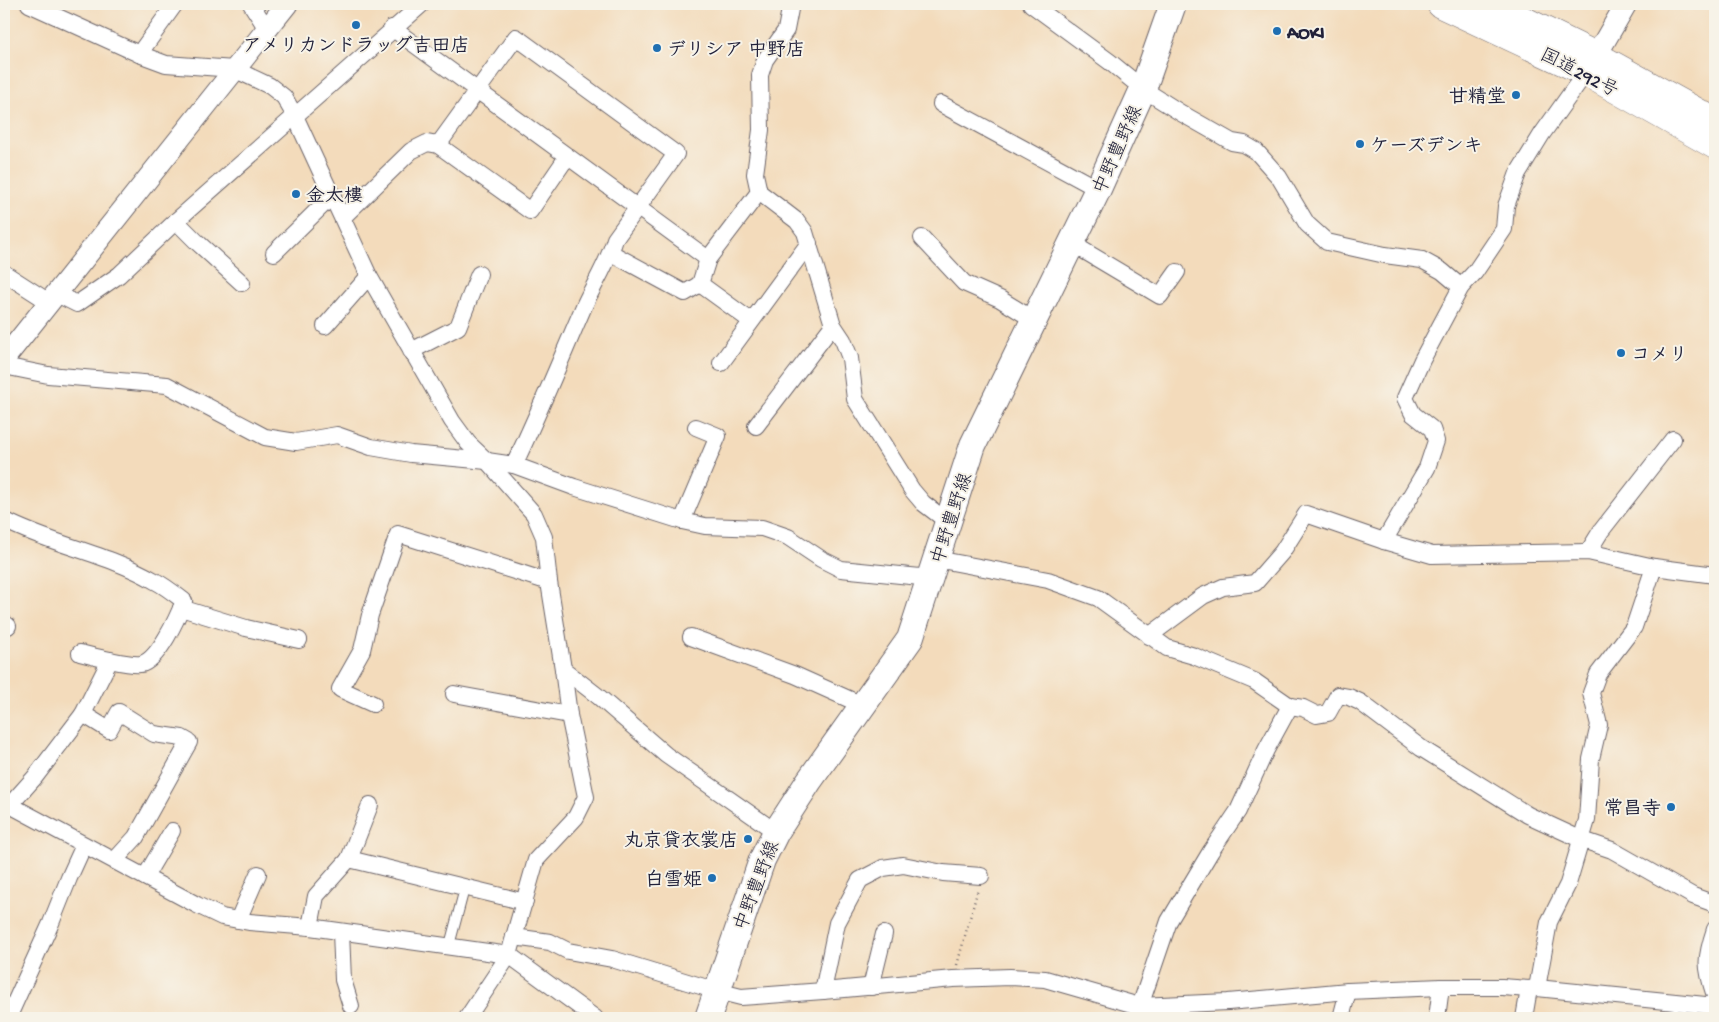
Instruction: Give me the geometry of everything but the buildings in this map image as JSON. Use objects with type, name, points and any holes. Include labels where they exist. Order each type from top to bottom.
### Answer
[{"type":"highway","name":"国道292号","points":[[1441,4],[1591,64],[1715,122]]},
{"type":"highway","name":"国道292号","points":[[1490,4],[1591,64],[1715,145]]},
{"type":"main road","name":"中野豊野線","points":[[708,1018],[762,860],[776,832],[809,781],[910,639],[973,445],[1098,189],[1143,89],[1173,4]]},
{"type":"street","points":[[29,4],[139,54],[166,64],[234,69],[270,86],[284,98],[296,116],[369,276],[452,421],[468,443],[487,461],[534,514],[544,537],[549,582],[564,668],[569,715],[586,797],[576,817],[536,860],[509,955],[467,1018]]},
{"type":"street","points":[[139,54],[175,4]]},
{"type":"street","points":[[252,4],[268,29]]},
{"type":"street","points":[[4,359],[287,4]]},
{"type":"street","points":[[4,273],[52,298],[77,304],[119,275],[176,220],[296,116],[392,28],[422,4]]},
{"type":"street","points":[[791,4],[786,30],[764,60],[760,75],[761,130],[755,174],[759,192],[797,221],[805,232],[833,325],[843,340],[850,358],[855,399],[912,490],[923,503],[948,522]]},
{"type":"street","points":[[1031,4],[1104,57],[1143,89],[1232,142],[1244,144],[1256,151],[1279,177],[1307,224],[1327,242],[1385,255],[1422,260],[1442,271],[1460,286]]},
{"type":"street","points":[[1384,541],[1427,468],[1436,440],[1432,429],[1413,414],[1405,398],[1422,360],[1460,286],[1475,272],[1504,229],[1506,206],[1518,173],[1542,134],[1591,64],[1626,4]]},
{"type":"street","points":[[392,28],[708,258]]},
{"type":"street","points":[[438,145],[516,37],[676,154],[615,240],[611,253],[585,304],[543,405],[514,465]]},
{"type":"street","points":[[941,104],[1098,189]]},
{"type":"street","points":[[343,217],[411,151],[427,143],[438,145],[530,211],[567,157]]},
{"type":"street","points":[[611,253],[685,293],[700,284],[708,258],[759,192]]},
{"type":"street","points":[[274,254],[333,195]]},
{"type":"street","points":[[176,220],[197,242],[242,282]]},
{"type":"street","points":[[922,238],[964,284],[1000,299],[1034,320]]},
{"type":"street","points":[[720,362],[809,243]]},
{"type":"street","points":[[1071,243],[1160,296],[1177,272]]},
{"type":"street","points":[[411,350],[458,327],[479,274]]},
{"type":"street","points":[[325,326],[369,276]]},
{"type":"street","points":[[700,284],[751,321]]},
{"type":"street","points":[[756,426],[833,325]]},
{"type":"street","points":[[4,366],[48,375],[167,385],[265,437],[296,442],[337,435],[371,447],[411,454],[514,465],[574,487],[682,521],[705,526],[762,528],[788,537],[822,560],[841,569],[933,568],[1048,580],[1098,598],[1167,648],[1194,656],[1254,681],[1290,706],[1303,708],[1317,715],[1328,713],[1338,695],[1355,699],[1421,748],[1528,815],[1580,839],[1612,850],[1693,896],[1715,904]]},
{"type":"street","points":[[682,521],[718,436],[696,427]]},
{"type":"street","points":[[1588,552],[1601,531],[1673,439]]},
{"type":"street","points":[[1148,636],[1203,596],[1223,587],[1255,583],[1282,552],[1306,514],[1384,541],[1432,555],[1588,552],[1654,567],[1715,575]]},
{"type":"street","points":[[4,520],[22,529],[155,580],[184,601],[174,626],[153,657],[141,664],[110,660],[80,653]]},
{"type":"street","points":[[373,704],[340,689],[362,650],[370,615],[398,534],[549,582]]},
{"type":"street","points":[[1524,1018],[1549,922],[1568,884],[1587,820],[1591,759],[1599,725],[1590,693],[1598,674],[1634,627],[1654,567]]},
{"type":"street","points":[[181,608],[246,628],[299,640]]},
{"type":"street","points":[[691,637],[795,676],[862,705]]},
{"type":"street","points":[[110,660],[83,714],[35,777],[7,804],[145,876],[197,906],[222,917],[310,927],[509,955],[594,1018]]},
{"type":"street","points":[[564,668],[666,755],[776,832]]},
{"type":"street","points":[[454,694],[569,715]]},
{"type":"street","points":[[1138,1012],[1169,921],[1210,851],[1238,811],[1266,750],[1290,706]]},
{"type":"street","points":[[83,714],[109,730],[119,712],[154,734],[182,738],[190,742],[136,837],[115,860]]},
{"type":"street","points":[[310,927],[316,896],[349,859],[370,805]]},
{"type":"street","points":[[145,876],[172,831]]},
{"type":"street","points":[[8,1018],[84,845]]},
{"type":"street","points":[[349,859],[525,902]]},
{"type":"street","points":[[823,991],[838,923],[860,880],[883,868],[903,865],[944,873],[982,876]]},
{"type":"street","points":[[238,920],[258,874]]},
{"type":"street","points":[[1715,929],[1708,952],[1707,972],[1715,996]]},
{"type":"street","points":[[341,932],[343,980],[350,1006]]},
{"type":"street","points":[[871,987],[884,934]]},
{"type":"street","points":[[514,937],[550,942],[568,951],[612,959],[741,997],[953,979],[1010,977],[1045,980],[1138,1012],[1227,1010],[1348,992],[1441,987],[1533,989],[1715,1006]]},
{"type":"street","points":[[1437,1018],[1441,987]]},
{"type":"street","points":[[1341,1018],[1348,992]]},
{"type":"lane","points":[[449,947],[465,887]]},
{"type":"path","points":[[953,979],[982,876]]},
{"type":"place","name":"アメリカンドラッグ吉田店","points":[[356,25]]},
{"type":"place","name":"AOKI","points":[[1277,31]]},
{"type":"place","name":"デリシア 中野店","points":[[657,48]]},
{"type":"place","name":"甘精堂","points":[[1516,95]]},
{"type":"place","name":"ケーズデンキ","points":[[1360,144]]},
{"type":"place","name":"金太樓","points":[[296,194]]},
{"type":"place","name":"コメリ","points":[[1621,353]]},
{"type":"place","name":"常昌寺","points":[[1671,807]]},
{"type":"place","name":"丸京貸衣裳店","points":[[748,839]]},
{"type":"place","name":"白雪姫","points":[[712,878]]}]
